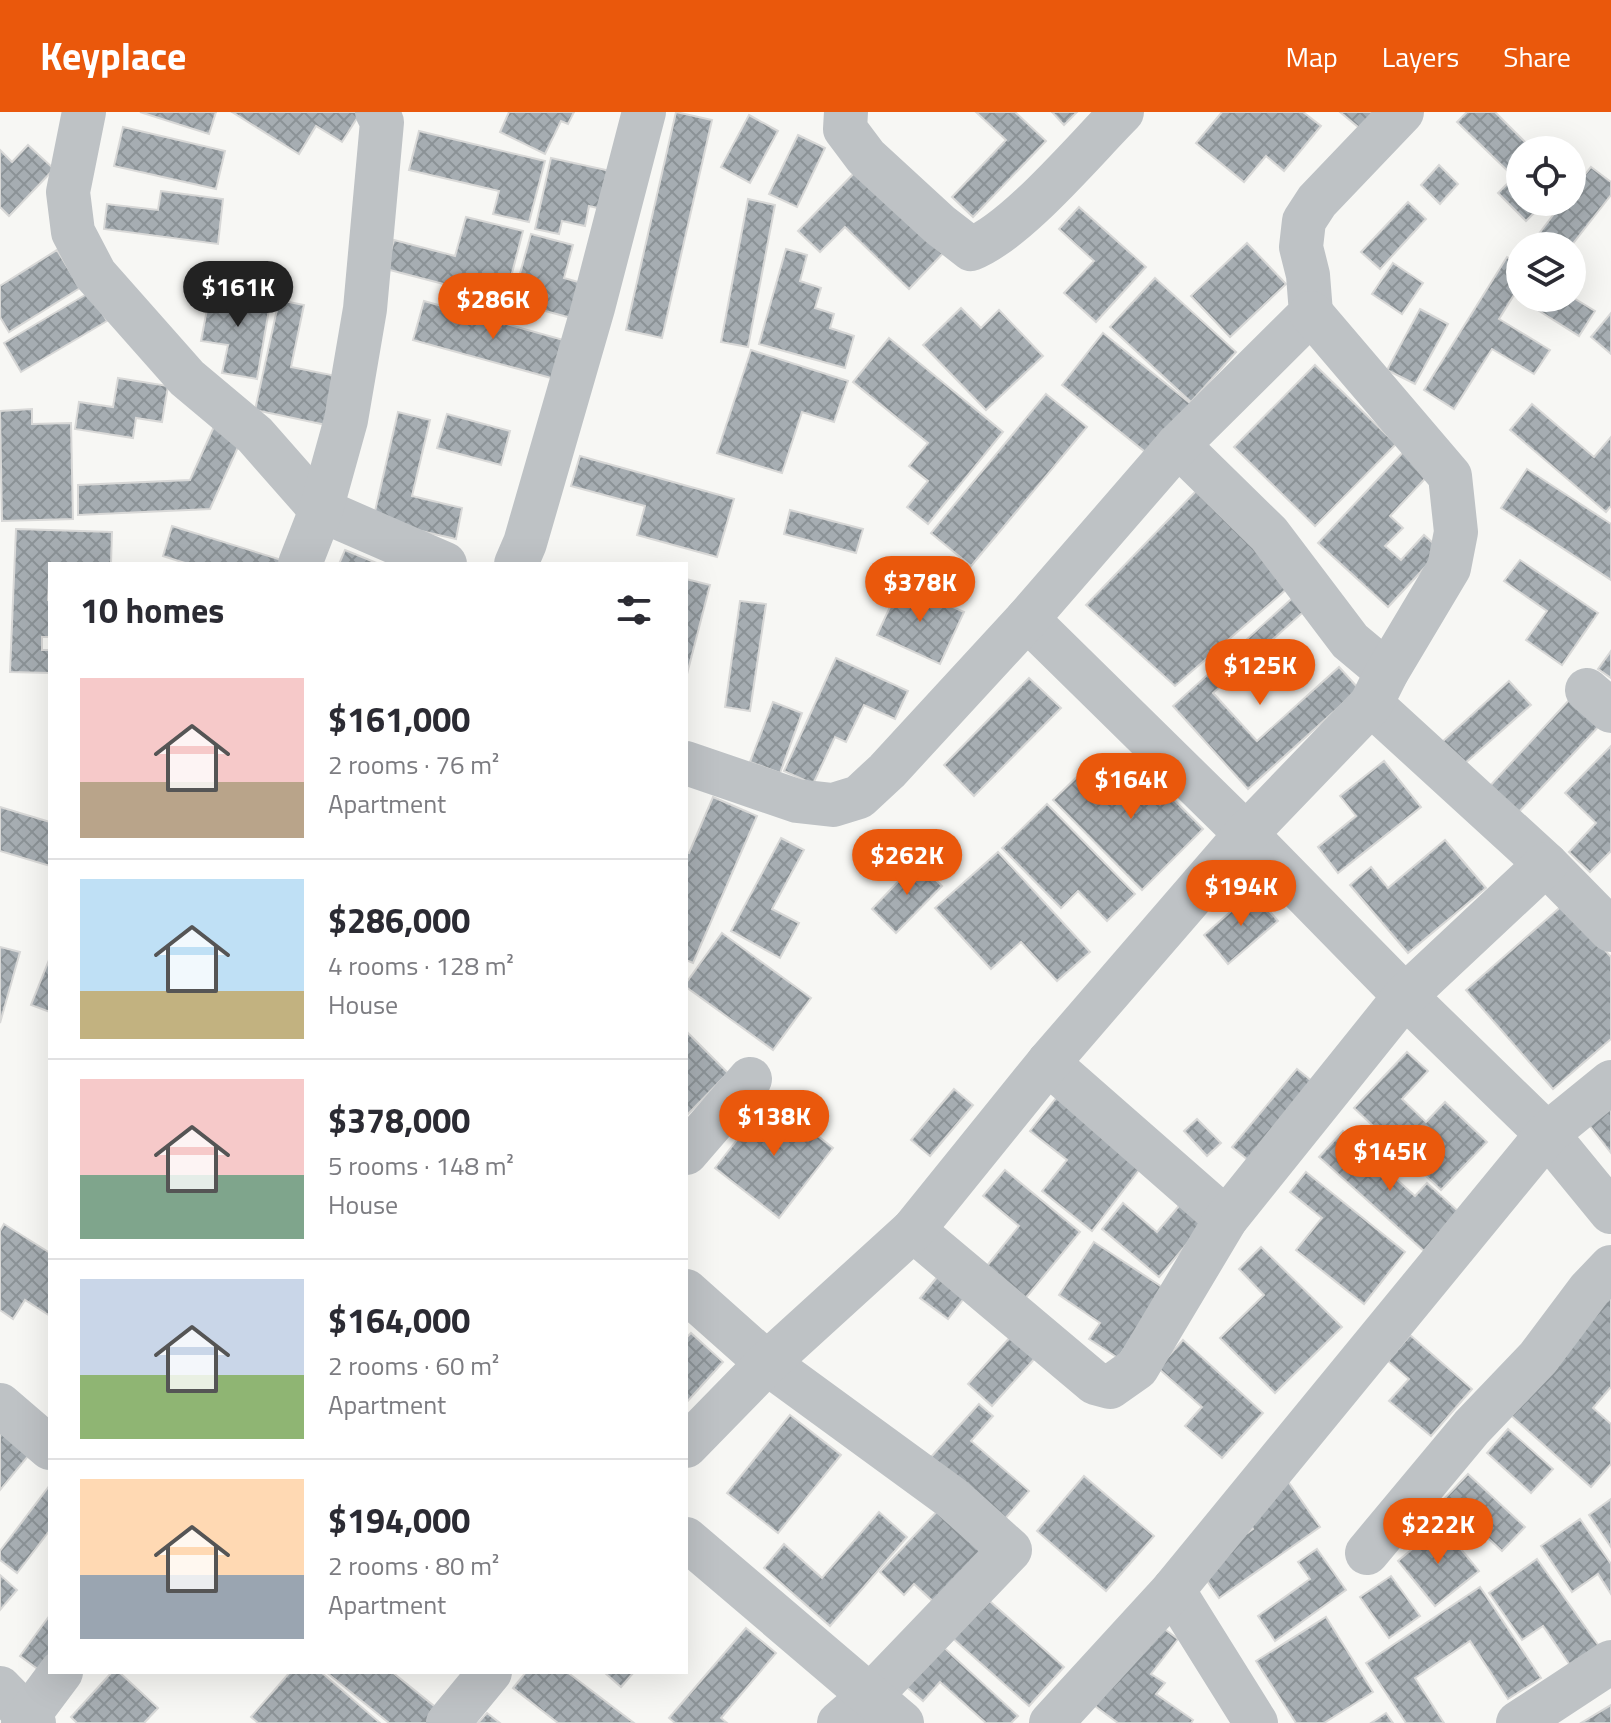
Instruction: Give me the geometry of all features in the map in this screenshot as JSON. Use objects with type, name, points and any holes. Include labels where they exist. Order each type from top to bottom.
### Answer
[{"type":"street","points":[[84,112],[68,192],[73,232],[95,274],[187,378],[255,435],[321,510],[440,562]]},
{"type":"street","points":[[301,562],[321,510],[346,420],[365,309],[382,122],[377,112]]},
{"type":"street","points":[[517,562],[593,308],[644,112]]},
{"type":"street","points":[[846,112],[845,129],[866,157],[971,249],[988,242],[1030,205],[1122,112]]},
{"type":"street","points":[[688,1444],[767,1363],[913,1230],[1048,1063],[1246,834],[1379,688],[1449,568],[1456,532],[1450,476],[1311,313],[1308,275],[1301,247],[1304,221],[1317,201],[1402,112]]},
{"type":"street","points":[[688,764],[797,801],[833,805],[859,797],[887,771],[1027,619],[1178,445],[1311,313]]},
{"type":"street","points":[[1178,445],[1269,534],[1350,641],[1379,688],[1611,930]]},
{"type":"street","points":[[1027,619],[1547,1134],[1611,1212]]},
{"type":"street","points":[[913,1230],[1095,1383],[1110,1387],[1137,1368],[1226,1219],[1405,996],[1546,864]]},
{"type":"street","points":[[1048,1063],[1226,1219]]},
{"type":"street","points":[[688,1151],[750,1079]]},
{"type":"street","points":[[1051,1723],[1173,1590],[1547,1134],[1611,1082]]},
{"type":"street","points":[[1367,1553],[1472,1427],[1538,1358],[1589,1290],[1611,1267]]},
{"type":"street","points":[[688,1293],[767,1363],[952,1498],[1010,1550],[871,1714],[688,1541]]},
{"type":"street","points":[[0,1405],[48,1446]]},
{"type":"street","points":[[1173,1590],[1256,1723]]},
{"type":"street","points":[[1518,1723],[1611,1662]]},
{"type":"street","points":[[21,1713],[59,1674]]},
{"type":"street","points":[[448,1723],[488,1674]]},
{"type":"building","points":[[140,112],[216,112],[209,134]]},
{"type":"building","points":[[232,112],[361,112],[342,142],[316,126],[299,154]]},
{"type":"building","points":[[509,112],[574,112],[568,124],[561,121],[545,154],[500,132]]},
{"type":"building","points":[[676,112],[712,120],[662,338],[626,330]]},
{"type":"building","points":[[976,112],[1015,112],[1046,141],[973,217],[952,197],[1006,140]]},
{"type":"building","points":[[1052,112],[1077,112],[1064,125]]},
{"type":"building","points":[[1222,112],[1303,112],[1321,126],[1284,171],[1266,156],[1244,182],[1196,143]]},
{"type":"building","points":[[1340,112],[1378,112],[1363,131]]},
{"type":"building","points":[[1467,112],[1495,112],[1519,136],[1506,136],[1506,169],[1457,122]]},
{"type":"building","points":[[749,115],[778,131],[750,183],[721,167]]},
{"type":"building","points":[[123,127],[225,151],[216,189],[114,166]]},
{"type":"building","points":[[419,131],[545,161],[529,222],[493,214],[499,191],[409,170]]},
{"type":"building","points":[[798,135],[825,148],[797,207],[769,194]]},
{"type":"building","points":[[28,145],[54,169],[9,216],[0,207],[0,150],[12,162]]},
{"type":"building","points":[[551,158],[615,172],[606,210],[589,206],[585,226],[562,221],[559,234],[535,229]]},
{"type":"building","points":[[862,165],[948,248],[909,289],[845,227],[820,252],[798,231]]},
{"type":"building","points":[[1439,165],[1458,184],[1440,204],[1421,185]]},
{"type":"building","points":[[1591,167],[1611,182],[1611,195],[1582,232],[1540,232],[1552,216],[1586,216],[1586,173]]},
{"type":"building","points":[[1506,185],[1506,201],[1498,193]]},
{"type":"building","points":[[161,191],[223,199],[218,244],[104,229],[107,204],[158,210]]},
{"type":"building","points":[[748,199],[775,205],[748,347],[721,342]]},
{"type":"building","points":[[1408,202],[1426,219],[1380,269],[1361,252]]},
{"type":"building","points":[[1079,207],[1146,267],[1096,322],[1064,293],[1094,261],[1059,229]]},
{"type":"building","points":[[466,217],[523,231],[505,300],[386,269],[394,240],[455,256]]},
{"type":"building","points":[[531,234],[573,245],[564,278],[596,287],[586,322],[512,302]]},
{"type":"building","points":[[1247,243],[1286,284],[1230,337],[1191,296]]},
{"type":"building","points":[[786,249],[807,255],[800,281],[821,288],[815,308],[834,314],[830,328],[854,336],[845,368],[759,344]]},
{"type":"building","points":[[57,250],[80,288],[9,332],[0,317],[0,286]]},
{"type":"building","points":[[1506,259],[1506,308],[1499,319],[1550,350],[1534,374],[1492,349],[1454,409],[1424,390]]},
{"type":"building","points":[[1393,263],[1423,283],[1402,314],[1372,294]]},
{"type":"building","points":[[1155,278],[1236,352],[1191,402],[1110,327]]},
{"type":"building","points":[[211,288],[271,298],[257,379],[222,373],[228,345],[201,341]]},
{"type":"building","points":[[90,292],[107,321],[21,372],[4,343]]},
{"type":"building","points":[[279,300],[304,305],[291,367],[341,377],[331,426],[255,410]]},
{"type":"building","points":[[424,301],[574,343],[562,381],[413,340]]},
{"type":"building","points":[[1586,306],[1595,311],[1579,336],[1541,312],[1586,312]]},
{"type":"building","points":[[961,308],[981,328],[999,310],[1043,356],[986,410],[923,345]]},
{"type":"building","points":[[1420,309],[1448,324],[1415,384],[1387,370]]},
{"type":"building","points":[[1611,313],[1611,354],[1591,337]]},
{"type":"building","points":[[1103,333],[1196,408],[1154,459],[1062,385]]},
{"type":"building","points":[[889,338],[1003,432],[928,524],[907,507],[928,481],[909,466],[928,443],[853,382]]},
{"type":"building","points":[[751,350],[848,381],[834,422],[802,412],[782,473],[717,453]]},
{"type":"building","points":[[1315,365],[1396,444],[1315,526],[1234,447]]},
{"type":"building","points":[[118,378],[168,386],[162,422],[136,418],[133,438],[75,429],[79,402],[113,407]]},
{"type":"building","points":[[1046,394],[1087,427],[971,566],[931,533]]},
{"type":"building","points":[[1532,404],[1594,457],[1611,437],[1611,506],[1606,512],[1510,430]]},
{"type":"building","points":[[32,409],[32,424],[71,423],[73,519],[2,521],[0,411]]},
{"type":"building","points":[[398,412],[430,420],[412,496],[462,508],[456,539],[373,520]]},
{"type":"building","points":[[447,414],[510,431],[501,465],[437,448]]},
{"type":"building","points":[[216,422],[244,434],[210,509],[78,515],[78,485],[190,480]]},
{"type":"building","points":[[1410,445],[1435,468],[1390,516],[1403,528],[1385,546],[1401,560],[1424,535],[1441,550],[1388,607],[1318,543]]},
{"type":"building","points":[[580,456],[734,499],[717,557],[637,535],[645,506],[571,486]]},
{"type":"building","points":[[1527,469],[1611,524],[1611,580],[1501,508]]},
{"type":"building","points":[[1199,488],[1296,581],[1175,686],[1086,605]]},
{"type":"building","points":[[790,510],[863,529],[856,553],[784,534]]},
{"type":"building","points":[[172,526],[288,562],[182,562],[163,556]]},
{"type":"building","points":[[16,529],[112,532],[111,562],[48,562],[48,637],[42,637],[42,650],[48,650],[48,673],[10,672]]},
{"type":"building","points":[[345,550],[374,562],[340,562]]},
{"type":"building","points":[[1520,560],[1598,613],[1562,665],[1526,640],[1547,611],[1504,581]]},
{"type":"building","points":[[688,580],[710,585],[688,670]]},
{"type":"building","points":[[901,583],[964,612],[940,664],[877,635]]},
{"type":"building","points":[[1298,593],[1310,606],[1213,693],[1257,741],[1339,667],[1359,689],[1248,789],[1173,706]]},
{"type":"building","points":[[740,601],[766,604],[750,711],[725,707]]},
{"type":"building","points":[[1611,651],[1611,678],[1598,669]]},
{"type":"building","points":[[836,658],[908,691],[895,719],[864,705],[846,742],[835,737],[813,784],[784,771]]},
{"type":"building","points":[[1029,678],[1061,708],[974,796],[944,765]]},
{"type":"building","points":[[1509,681],[1531,705],[1463,765],[1442,742]]},
{"type":"building","points":[[1571,698],[1600,725],[1516,815],[1488,788]]},
{"type":"building","points":[[773,702],[802,713],[780,773],[750,762]]},
{"type":"building","points":[[1611,746],[1611,851],[1590,872],[1569,852],[1596,823],[1565,793]]},
{"type":"building","points":[[1136,761],[1203,829],[1142,890],[1053,800],[1084,770],[1104,792]]},
{"type":"building","points":[[1384,761],[1421,807],[1338,873],[1318,847],[1356,816],[1340,796]]},
{"type":"building","points":[[713,797],[757,816],[693,963],[688,961],[689,853]]},
{"type":"building","points":[[1047,804],[1135,894],[1107,921],[1078,891],[1061,908],[1002,848]]},
{"type":"building","points":[[0,807],[48,821],[48,865],[0,851]]},
{"type":"building","points":[[781,838],[804,850],[772,909],[799,923],[780,958],[731,931]]},
{"type":"building","points":[[1445,840],[1486,888],[1408,953],[1350,885],[1371,867],[1388,888]]},
{"type":"building","points":[[998,852],[1090,952],[1057,981],[1021,942],[991,969],[935,908]]},
{"type":"building","points":[[917,862],[942,886],[896,933],[872,909]]},
{"type":"building","points":[[1253,892],[1278,921],[1228,964],[1204,935]]},
{"type":"building","points":[[1564,904],[1611,957],[1611,1039],[1553,1089],[1466,990]]},
{"type":"building","points":[[722,933],[811,998],[773,1050],[688,988],[688,980]]},
{"type":"building","points":[[0,947],[20,952],[0,1023]]},
{"type":"building","points":[[48,962],[48,1011],[31,1005]]},
{"type":"building","points":[[688,1033],[728,1073],[688,1114]]},
{"type":"building","points":[[1407,1052],[1428,1071],[1402,1099],[1426,1122],[1445,1102],[1487,1142],[1441,1190],[1354,1108]]},
{"type":"building","points":[[1297,1069],[1313,1082],[1248,1160],[1232,1147]]},
{"type":"building","points":[[954,1089],[973,1105],[930,1156],[911,1140]]},
{"type":"building","points":[[1057,1097],[1143,1165],[1092,1231],[1042,1191],[1067,1160],[1030,1131]]},
{"type":"building","points":[[770,1098],[833,1148],[779,1218],[715,1168]]},
{"type":"building","points":[[1611,1100],[1611,1153],[1586,1121]]},
{"type":"building","points":[[1197,1119],[1221,1143],[1207,1156],[1184,1131]]},
{"type":"building","points":[[1343,1131],[1415,1196],[1427,1183],[1459,1212],[1424,1251],[1319,1157]]},
{"type":"building","points":[[1005,1170],[1080,1232],[1024,1300],[986,1267],[1019,1226],[983,1196]]},
{"type":"building","points":[[1306,1172],[1405,1252],[1364,1304],[1296,1250],[1322,1218],[1290,1192]]},
{"type":"building","points":[[1184,1200],[1207,1220],[1159,1277],[1102,1229],[1123,1203],[1157,1232]]},
{"type":"building","points":[[4,1224],[48,1252],[48,1315],[25,1300],[13,1319],[0,1310],[0,1231]]},
{"type":"building","points":[[1094,1242],[1165,1289],[1118,1358],[1089,1339],[1100,1323],[1059,1295]]},
{"type":"building","points":[[1261,1247],[1342,1327],[1275,1393],[1220,1338],[1264,1295],[1239,1269]]},
{"type":"building","points":[[938,1276],[965,1297],[948,1319],[920,1298]]},
{"type":"building","points":[[1611,1295],[1611,1387],[1593,1408],[1611,1424],[1611,1464],[1591,1487],[1506,1411]]},
{"type":"building","points":[[691,1333],[723,1362],[688,1401],[688,1336]]},
{"type":"building","points":[[1013,1334],[1037,1356],[992,1406],[968,1384]]},
{"type":"building","points":[[1410,1335],[1472,1389],[1431,1436],[1389,1401],[1409,1379],[1388,1361]]},
{"type":"building","points":[[1183,1340],[1263,1413],[1222,1458],[1185,1426],[1202,1407],[1158,1368]]},
{"type":"building","points":[[979,1404],[993,1416],[971,1441],[1029,1491],[1003,1521],[931,1457]]},
{"type":"building","points":[[790,1415],[841,1455],[778,1533],[727,1493]]},
{"type":"building","points":[[0,1422],[34,1449],[0,1490]]},
{"type":"building","points":[[1508,1429],[1553,1469],[1531,1493],[1487,1453]]},
{"type":"building","points":[[1468,1474],[1525,1527],[1502,1551],[1445,1498]]},
{"type":"building","points":[[1084,1476],[1154,1536],[1106,1591],[1037,1531]]},
{"type":"building","points":[[1287,1480],[1320,1527],[1219,1598],[1198,1568],[1253,1529],[1242,1512]]},
{"type":"building","points":[[48,1488],[48,1533],[17,1573],[0,1560],[0,1551]]},
{"type":"building","points":[[1611,1499],[1611,1547],[1589,1515]]},
{"type":"building","points":[[945,1503],[994,1549],[939,1607],[914,1584],[904,1595],[880,1572]]},
{"type":"building","points":[[879,1512],[907,1537],[830,1626],[764,1568],[784,1544],[822,1578]]},
{"type":"building","points":[[1580,1519],[1611,1564],[1611,1594],[1598,1574],[1572,1592],[1541,1546]]},
{"type":"building","points":[[1441,1525],[1479,1571],[1435,1606],[1398,1561]]},
{"type":"building","points":[[1317,1549],[1346,1590],[1275,1641],[1258,1616],[1310,1579],[1298,1562]]},
{"type":"building","points":[[1537,1559],[1601,1649],[1572,1668],[1543,1626],[1522,1640],[1489,1593]]},
{"type":"building","points":[[0,1575],[17,1590],[0,1610]]},
{"type":"building","points":[[1391,1576],[1420,1616],[1389,1638],[1360,1597]]},
{"type":"building","points":[[1480,1587],[1541,1678],[1508,1699],[1470,1641],[1415,1678],[1444,1723],[1406,1723],[1366,1663]]},
{"type":"building","points":[[984,1596],[1064,1667],[1029,1706],[949,1635]]},
{"type":"building","points":[[1326,1617],[1373,1692],[1324,1723],[1296,1723],[1256,1661]]},
{"type":"building","points":[[48,1618],[50,1678],[20,1656]]},
{"type":"building","points":[[1156,1623],[1178,1639],[1151,1674],[1165,1683],[1156,1694],[1193,1720],[1191,1723],[1118,1723],[1095,1706]]},
{"type":"building","points":[[746,1628],[776,1653],[721,1718],[727,1723],[675,1723],[669,1718]]},
{"type":"building","points":[[940,1644],[1018,1716],[1011,1723],[986,1723],[940,1682],[923,1701],[903,1684]]},
{"type":"building","points":[[110,1674],[121,1674],[158,1708],[144,1723],[77,1723],[71,1717]]},
{"type":"building","points":[[288,1674],[323,1674],[380,1723],[258,1723],[251,1717]]},
{"type":"building","points":[[328,1674],[394,1674],[439,1710],[429,1723],[389,1723]]},
{"type":"building","points":[[524,1674],[570,1674],[634,1723],[558,1723],[513,1688]]},
{"type":"building","points":[[606,1674],[632,1674],[621,1687]]},
{"type":"building","points":[[1611,1705],[1611,1723],[1581,1723]]},
{"type":"building","points":[[487,1713],[500,1723],[478,1723]]},
{"type":"building","points":[[1386,1713],[1393,1723],[1371,1723]]}]
